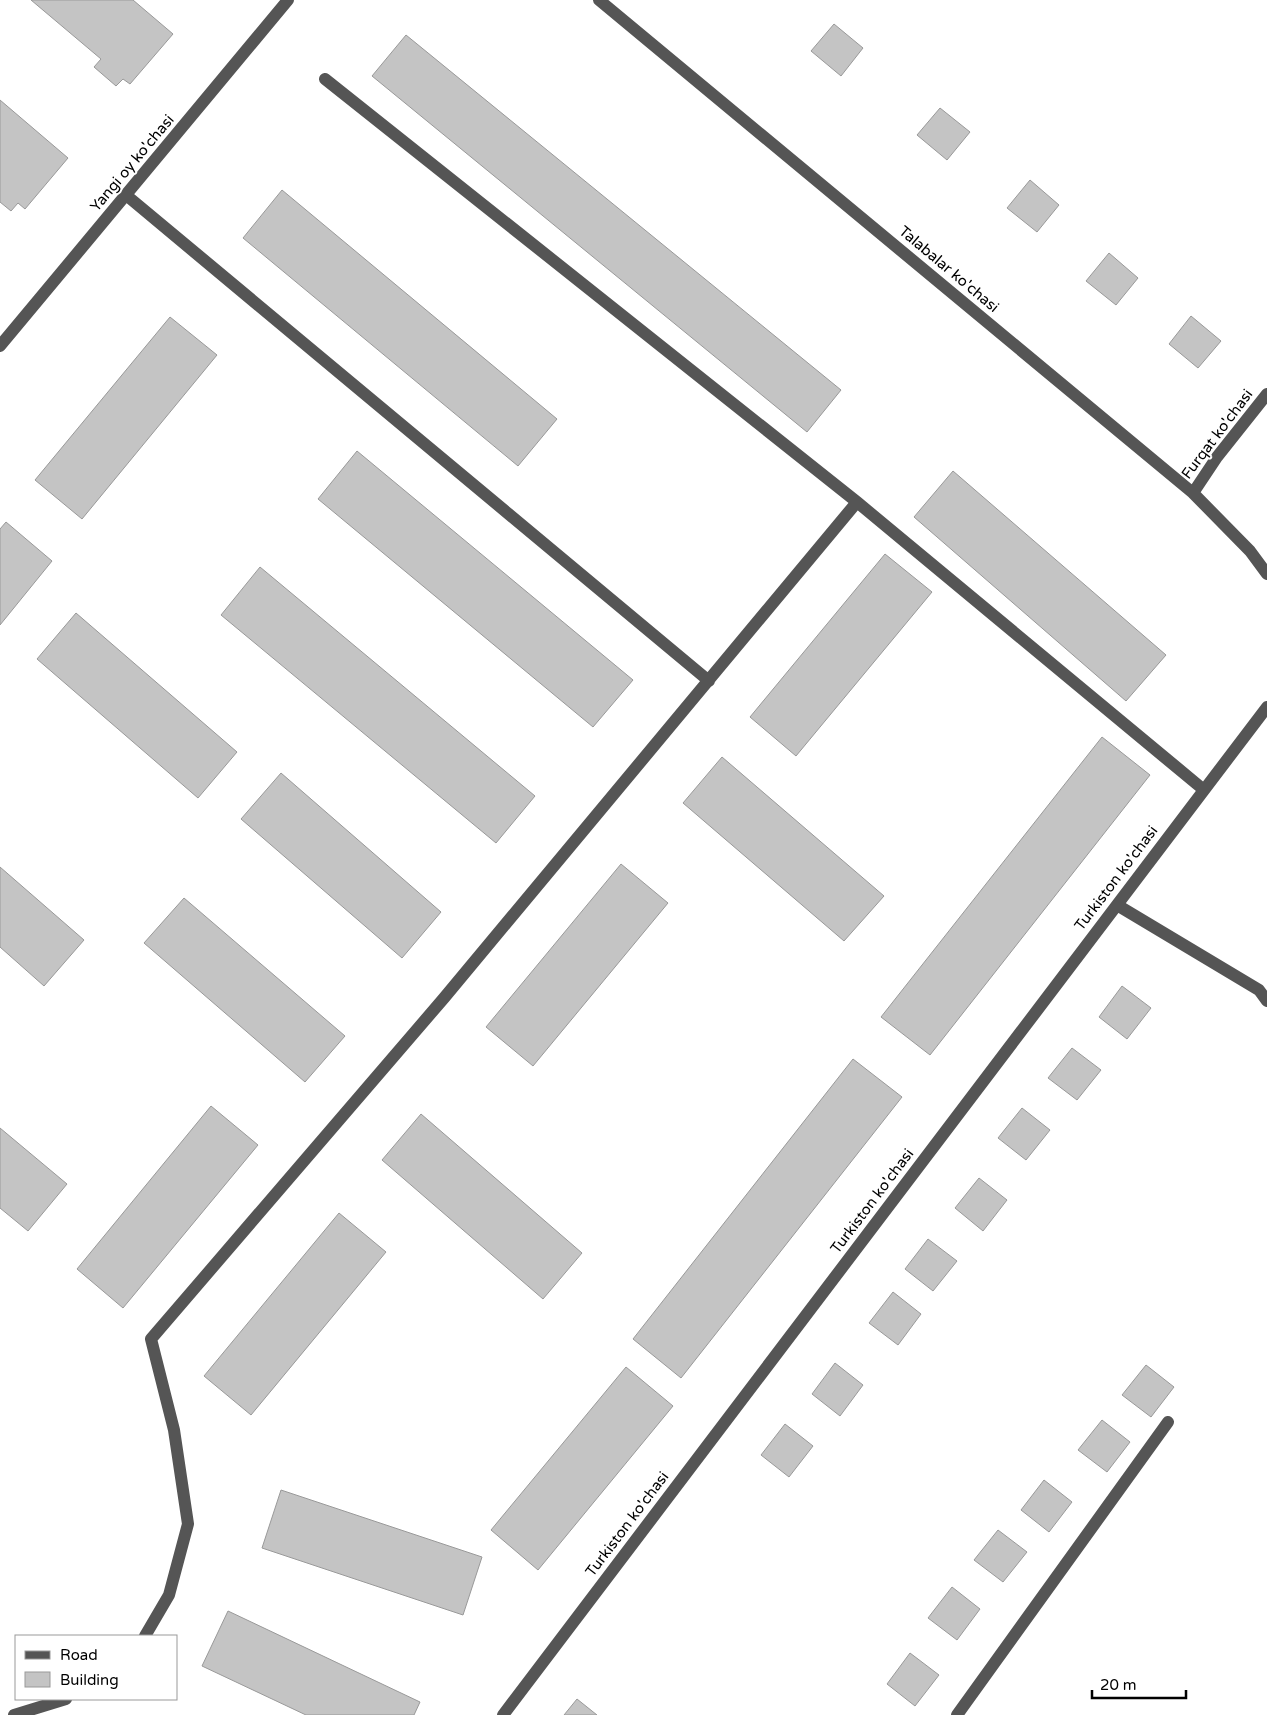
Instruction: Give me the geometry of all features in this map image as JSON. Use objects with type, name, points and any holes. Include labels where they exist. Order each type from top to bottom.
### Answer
[{"type":"street","name":"Yangi oy ko'chasi","points":[[0,346],[288,0]]},
{"type":"street","name":"Talabalar ko'chasi","points":[[599,0],[1193,493],[1250,550],[1267,574]]},
{"type":"street","points":[[325,79],[857,502],[1204,790]]},
{"type":"street","points":[[126,195],[708,681]]},
{"type":"street","name":"Furqat ko'chasi","points":[[1193,493],[1217,457],[1267,394]]},
{"type":"street","points":[[146,1635],[169,1595],[188,1524],[174,1430],[151,1339],[444,998],[857,502]]},
{"type":"street","name":"Turkiston ko'chasi","points":[[503,1715],[1267,707]]},
{"type":"street","points":[[1116,905],[1259,990],[1267,1001]]},
{"type":"street","points":[[957,1715],[1168,1422]]},
{"type":"street","points":[[14,1715],[63,1700]]},
{"type":"building","points":[[31,0],[133,0],[173,34],[130,84],[123,79],[116,86],[94,67],[101,59]]},
{"type":"building","points":[[834,24],[863,48],[841,76],[811,51]]},
{"type":"building","points":[[406,35],[841,390],[807,432],[372,76]]},
{"type":"building","points":[[0,100],[68,158],[25,209],[18,203],[11,211],[0,202]]},
{"type":"building","points":[[940,108],[970,132],[947,160],[917,135]]},
{"type":"building","points":[[1030,180],[1059,205],[1037,232],[1007,208]]},
{"type":"building","points":[[282,190],[557,419],[518,466],[243,238]]},
{"type":"building","points":[[1109,253],[1138,278],[1116,305],[1086,281]]},
{"type":"building","points":[[1191,316],[1221,341],[1198,368],[1169,344]]},
{"type":"building","points":[[170,317],[217,355],[82,519],[35,480]]},
{"type":"building","points":[[357,451],[633,680],[593,727],[318,499]]},
{"type":"building","points":[[953,471],[1166,655],[1126,701],[914,517]]},
{"type":"building","points":[[6,522],[52,561],[0,625],[0,529]]},
{"type":"building","points":[[885,554],[932,592],[796,756],[750,717]]},
{"type":"building","points":[[260,567],[535,796],[496,843],[221,615]]},
{"type":"building","points":[[76,613],[237,752],[198,798],[37,659]]},
{"type":"building","points":[[1102,737],[1150,775],[930,1055],[881,1017]]},
{"type":"building","points":[[722,757],[884,896],[844,941],[683,803]]},
{"type":"building","points":[[281,773],[441,912],[402,958],[241,819]]},
{"type":"building","points":[[621,864],[668,903],[533,1066],[486,1027]]},
{"type":"building","points":[[0,867],[84,940],[44,986],[0,947]]},
{"type":"building","points":[[184,898],[345,1036],[305,1082],[144,943]]},
{"type":"building","points":[[1122,986],[1151,1008],[1127,1039],[1099,1017]]},
{"type":"building","points":[[1072,1048],[1101,1070],[1077,1100],[1048,1078]]},
{"type":"building","points":[[853,1059],[902,1097],[681,1378],[633,1339]]},
{"type":"building","points":[[211,1106],[258,1145],[123,1308],[77,1269]]},
{"type":"building","points":[[1022,1108],[1050,1130],[1026,1160],[998,1138]]},
{"type":"building","points":[[421,1114],[582,1253],[543,1299],[382,1160]]},
{"type":"building","points":[[0,1128],[67,1184],[28,1231],[0,1208]]},
{"type":"building","points":[[979,1178],[1007,1200],[983,1231],[955,1208]]},
{"type":"building","points":[[339,1213],[386,1252],[251,1415],[204,1376]]},
{"type":"building","points":[[928,1239],[957,1261],[933,1291],[905,1269]]},
{"type":"building","points":[[893,1292],[921,1314],[898,1345],[869,1323]]},
{"type":"building","points":[[835,1363],[863,1385],[840,1416],[812,1394]]},
{"type":"building","points":[[1146,1365],[1174,1387],[1151,1417],[1122,1395]]},
{"type":"building","points":[[626,1367],[673,1406],[538,1570],[491,1530]]},
{"type":"building","points":[[1102,1420],[1130,1442],[1107,1472],[1078,1450]]},
{"type":"building","points":[[785,1424],[813,1446],[789,1477],[761,1455]]},
{"type":"building","points":[[1044,1480],[1072,1502],[1049,1532],[1021,1510]]},
{"type":"building","points":[[281,1490],[482,1557],[463,1615],[262,1548]]},
{"type":"building","points":[[998,1530],[1027,1552],[1003,1582],[974,1560]]},
{"type":"building","points":[[952,1587],[980,1609],[957,1640],[928,1618]]},
{"type":"building","points":[[228,1611],[420,1702],[414,1715],[306,1715],[202,1666]]},
{"type":"building","points":[[910,1653],[939,1675],[915,1706],[887,1684]]},
{"type":"building","points":[[577,1699],[597,1715],[564,1715]]}]
